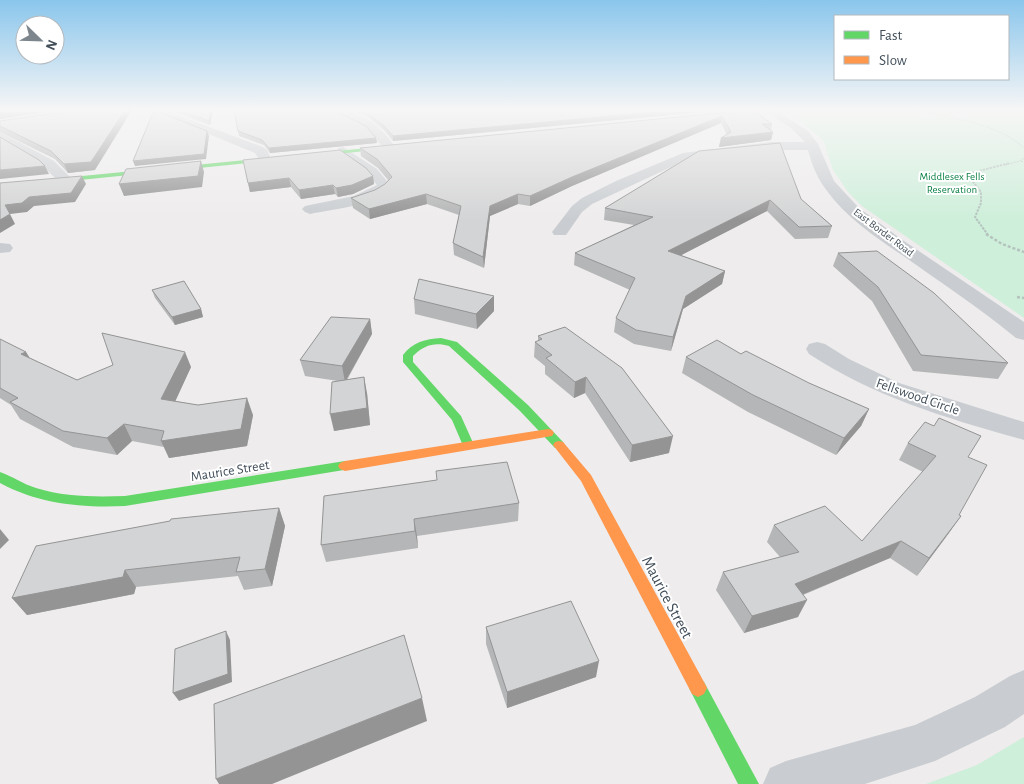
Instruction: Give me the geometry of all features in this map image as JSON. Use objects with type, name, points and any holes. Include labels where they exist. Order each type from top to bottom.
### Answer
[{"type":"street","points":[[20,147],[49,164],[65,180]]},
{"type":"street","points":[[251,147],[263,152],[265,159]]},
{"type":"street","points":[[0,186],[393,147]]},
{"type":"street","points":[[560,232],[577,209],[587,201],[671,161],[698,155],[767,147]]},
{"type":"street","name":"East Border Road","points":[[812,147],[827,182],[854,210],[897,244],[989,305],[1024,333]]},
{"type":"street","points":[[310,209],[365,197],[384,186],[383,182],[372,172],[343,151]]},
{"type":"street","name":"Maurice Street","points":[[468,445],[458,419],[408,362],[408,354],[419,345],[437,341],[456,346],[548,433],[575,463],[586,478],[748,784]]},
{"type":"street","name":"Fellswood Circle","points":[[817,349],[852,371],[896,390],[1024,431]]},
{"type":"street","name":"Maurice Street","points":[[0,477],[12,485],[40,497],[80,502],[125,501],[548,433]]},
{"type":"street","points":[[786,784],[920,746],[990,712],[1024,690]]},
{"type":"path","points":[[1024,158],[1020,161],[966,174],[980,189],[982,196],[980,209],[975,217],[978,224],[986,234],[1002,245],[1024,252]]},
{"type":"path","points":[[1020,161],[1024,162]]},
{"type":"green space","name":"Middlesex Fells Reservation","points":[[825,147],[1024,147],[1024,318],[862,206],[848,192],[833,170]]},
{"type":"green space","points":[[1024,737],[1024,784],[926,784],[977,765]]},
{"type":"building","points":[[0,147],[16,147],[39,160],[45,166],[0,170]]},
{"type":"building","points":[[42,147],[101,147],[91,162],[64,164],[51,151]]},
{"type":"building","points":[[139,147],[205,147],[204,154],[133,161]]},
{"type":"building","points":[[647,147],[530,196],[518,194],[490,206],[483,257],[453,243],[461,206],[426,194],[369,209],[351,198],[375,190],[392,177],[377,159],[360,148]]},
{"type":"building","points":[[744,147],[781,147],[801,199],[832,226],[799,227],[770,200],[668,251],[725,271],[686,296],[673,337],[636,330],[616,318],[635,278],[575,253],[653,217],[605,208],[699,151]]},
{"type":"building","points":[[340,150],[366,168],[373,176],[352,185],[336,188],[333,185],[299,190],[289,178],[248,183],[243,160]]},
{"type":"building","points":[[201,161],[198,176],[119,184],[126,169]]},
{"type":"building","points":[[82,176],[71,193],[29,197],[22,203],[5,205],[10,214],[0,220],[0,183]]},
{"type":"building","points":[[877,251],[934,293],[1008,363],[921,355],[878,287],[838,253]]},
{"type":"building","points":[[419,279],[494,296],[476,314],[414,299]]},
{"type":"building","points":[[184,281],[201,309],[172,317],[152,290]]},
{"type":"building","points":[[331,317],[370,319],[342,366],[300,360]]},
{"type":"building","points":[[565,327],[622,368],[673,436],[632,445],[586,377],[575,382],[546,358],[552,355],[535,342],[542,339],[538,336]]},
{"type":"building","points":[[102,333],[185,352],[161,399],[198,405],[247,398],[241,429],[161,441],[164,431],[124,424],[107,438],[63,431],[10,402],[18,398],[0,388],[0,339],[26,352],[21,354],[77,380],[113,365]]},
{"type":"building","points":[[717,340],[741,354],[746,351],[809,383],[869,409],[844,438],[753,395],[686,357]]},
{"type":"building","points":[[364,377],[367,408],[330,414],[332,382]]},
{"type":"building","points":[[939,418],[981,436],[968,457],[987,465],[959,515],[961,516],[929,558],[901,541],[795,584],[807,600],[752,616],[723,572],[799,552],[774,525],[825,506],[862,541],[936,456],[908,443],[925,422],[934,426]]},
{"type":"building","points":[[507,462],[519,503],[414,519],[415,531],[321,545],[324,496],[437,480],[436,471]]},
{"type":"building","points":[[279,508],[265,569],[236,572],[240,557],[125,570],[123,577],[12,598],[36,546],[170,521],[171,519]]},
{"type":"building","points":[[571,601],[599,661],[507,692],[486,627]]},
{"type":"building","points":[[226,631],[228,674],[173,693],[175,649]]},
{"type":"building","points":[[404,635],[422,698],[216,779],[214,704]]},
{"type":"traffic: fast","points":[[0,186],[390,147]]},
{"type":"traffic: fast","points":[[468,445],[457,419],[408,362],[408,355],[417,346],[441,341],[453,344],[524,408],[559,445]]},
{"type":"traffic: fast","points":[[0,477],[15,485],[45,496],[76,501],[125,501],[345,466]]},
{"type":"traffic: fast","points":[[698,688],[749,784]]},
{"type":"traffic: slow","points":[[345,466],[548,433]]},
{"type":"traffic: slow","points":[[559,445],[586,478],[698,688]]}]
